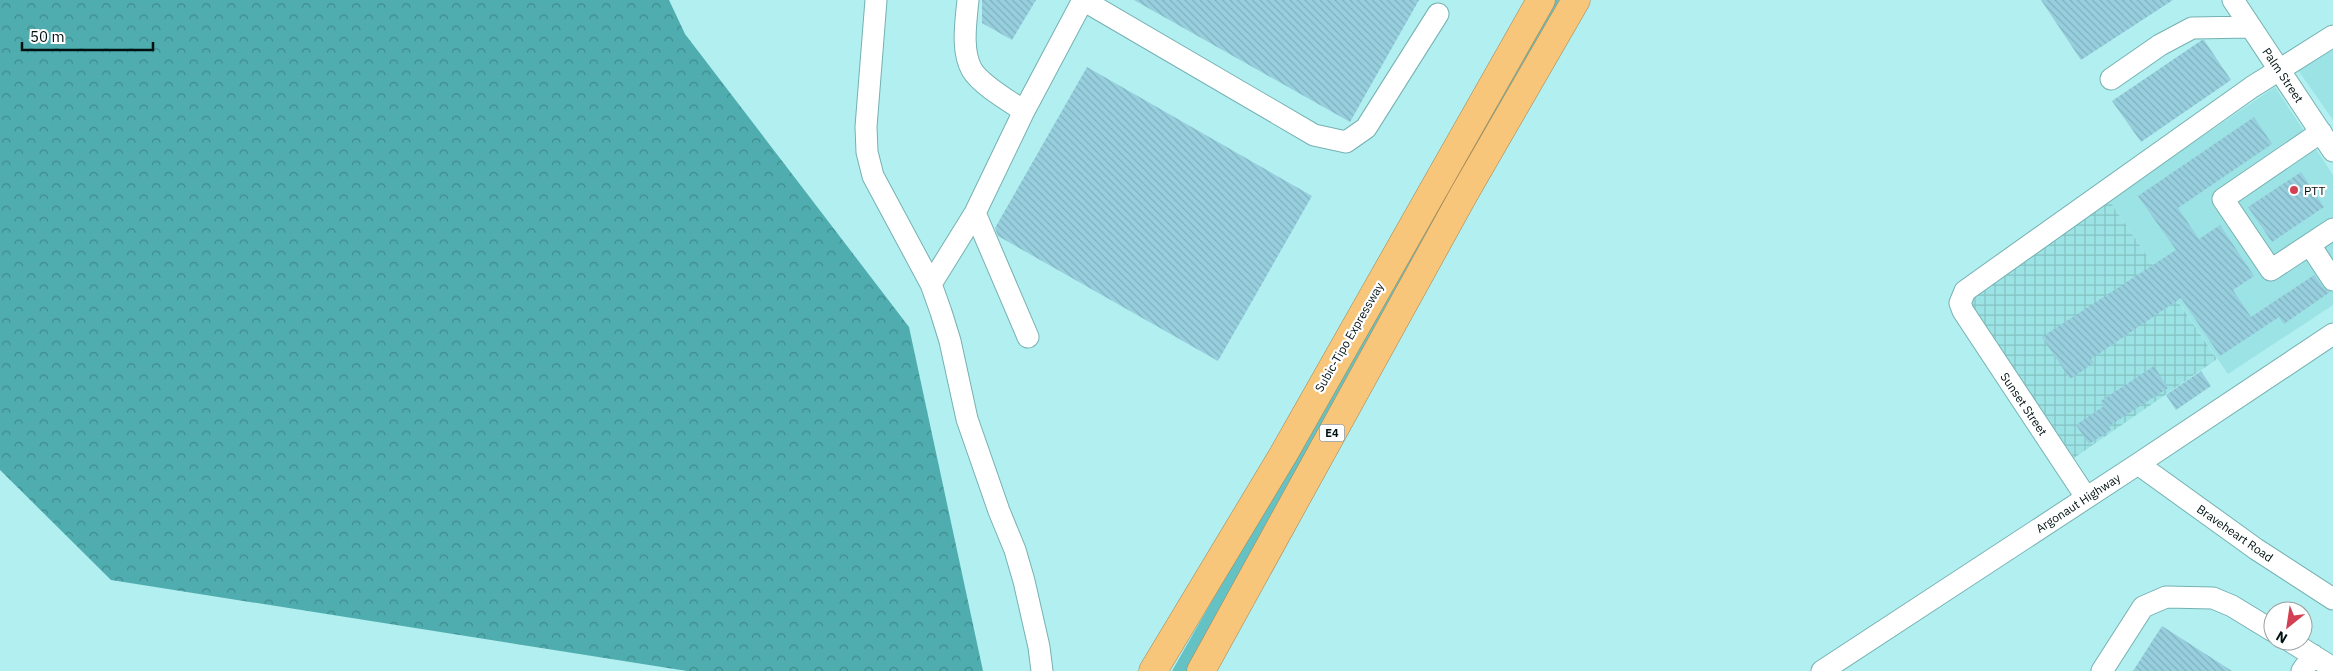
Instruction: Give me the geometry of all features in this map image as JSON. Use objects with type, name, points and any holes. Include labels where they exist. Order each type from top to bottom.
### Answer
[{"type":"highway","name":"Subic-Tipo Expressway","points":[[1153,671],[1283,455],[1541,0]]},
{"type":"highway","name":"E4","points":[[1201,671],[1464,194],[1576,0]]},
{"type":"street","points":[[876,0],[866,127],[867,152],[872,176],[931,284],[950,341],[970,428],[1017,558],[1037,638],[1042,671]]},
{"type":"street","points":[[968,0],[966,41],[972,69],[978,78],[1024,111]]},
{"type":"street","points":[[931,284],[975,213],[1024,111],[1083,0],[1314,135],[1346,142],[1366,128],[1438,14]]},
{"type":"street","name":"Palm Street","points":[[2233,0],[2333,151]]},
{"type":"street","points":[[2111,79],[2160,45],[2192,28],[2251,27]]},
{"type":"street","points":[[2279,69],[2333,36]]},
{"type":"street","name":"Sunset Street","points":[[2086,497],[1962,311],[1961,298],[1973,284],[2279,69]]},
{"type":"street","points":[[2321,132],[2223,199],[2271,270],[2333,229]]},
{"type":"street","points":[[975,213],[1028,337]]},
{"type":"street","points":[[2310,245],[2333,280]]},
{"type":"street","name":"Argonaut Highway","points":[[1822,671],[2333,334]]},
{"type":"street","name":"Braveheart Road","points":[[2138,464],[2256,549],[2333,599]]},
{"type":"street","points":[[2102,671],[2143,607],[2166,597],[2213,598],[2232,606],[2263,625]]},
{"type":"street","points":[[2298,651],[2308,663],[2333,668]]},
{"type":"shaded area","points":[[1554,0],[1566,0],[1269,520],[1187,671],[1172,671]]},
{"type":"shaded area","points":[[2333,47],[2333,120],[2298,70]]},
{"type":"shaded area","points":[[2275,87],[2333,175],[2333,305],[2228,374],[2109,200]]},
{"type":"shaded area","points":[[2109,200],[2217,359],[2074,458],[1964,298]]},
{"type":"green space","points":[[0,0],[669,0],[685,34],[909,327],[983,671],[687,671],[111,580],[0,470]]},
{"type":"building","points":[[982,0],[1036,0],[1012,40],[982,23]]},
{"type":"building","points":[[1134,0],[1419,0],[1350,122]]},
{"type":"building","points":[[2041,0],[2173,0],[2081,60]]},
{"type":"building","points":[[2204,40],[2231,80],[2141,142],[2112,101]]},
{"type":"building","points":[[1087,67],[1312,196],[1218,361],[998,236],[995,228]]},
{"type":"building","points":[[2254,117],[2272,144],[2178,208],[2199,239],[2220,225],[2254,276],[2233,290],[2251,317],[2314,275],[2323,287],[2330,292],[2284,324],[2279,317],[2220,356],[2181,298],[2091,359],[2094,363],[2070,379],[2042,337],[2176,250],[2138,196]]},
{"type":"building","name":"PTT","points":[[2301,172],[2324,207],[2272,242],[2248,207]]},
{"type":"building","points":[[2154,366],[2168,388],[2109,426],[2111,430],[2089,444],[2076,425],[2104,406],[2101,401]]},
{"type":"building","points":[[2201,371],[2211,386],[2176,410],[2166,395]]},
{"type":"building","points":[[2162,626],[2232,671],[2133,671]]},
{"type":"place","name":"PTT","points":[[2294,190]]}]
